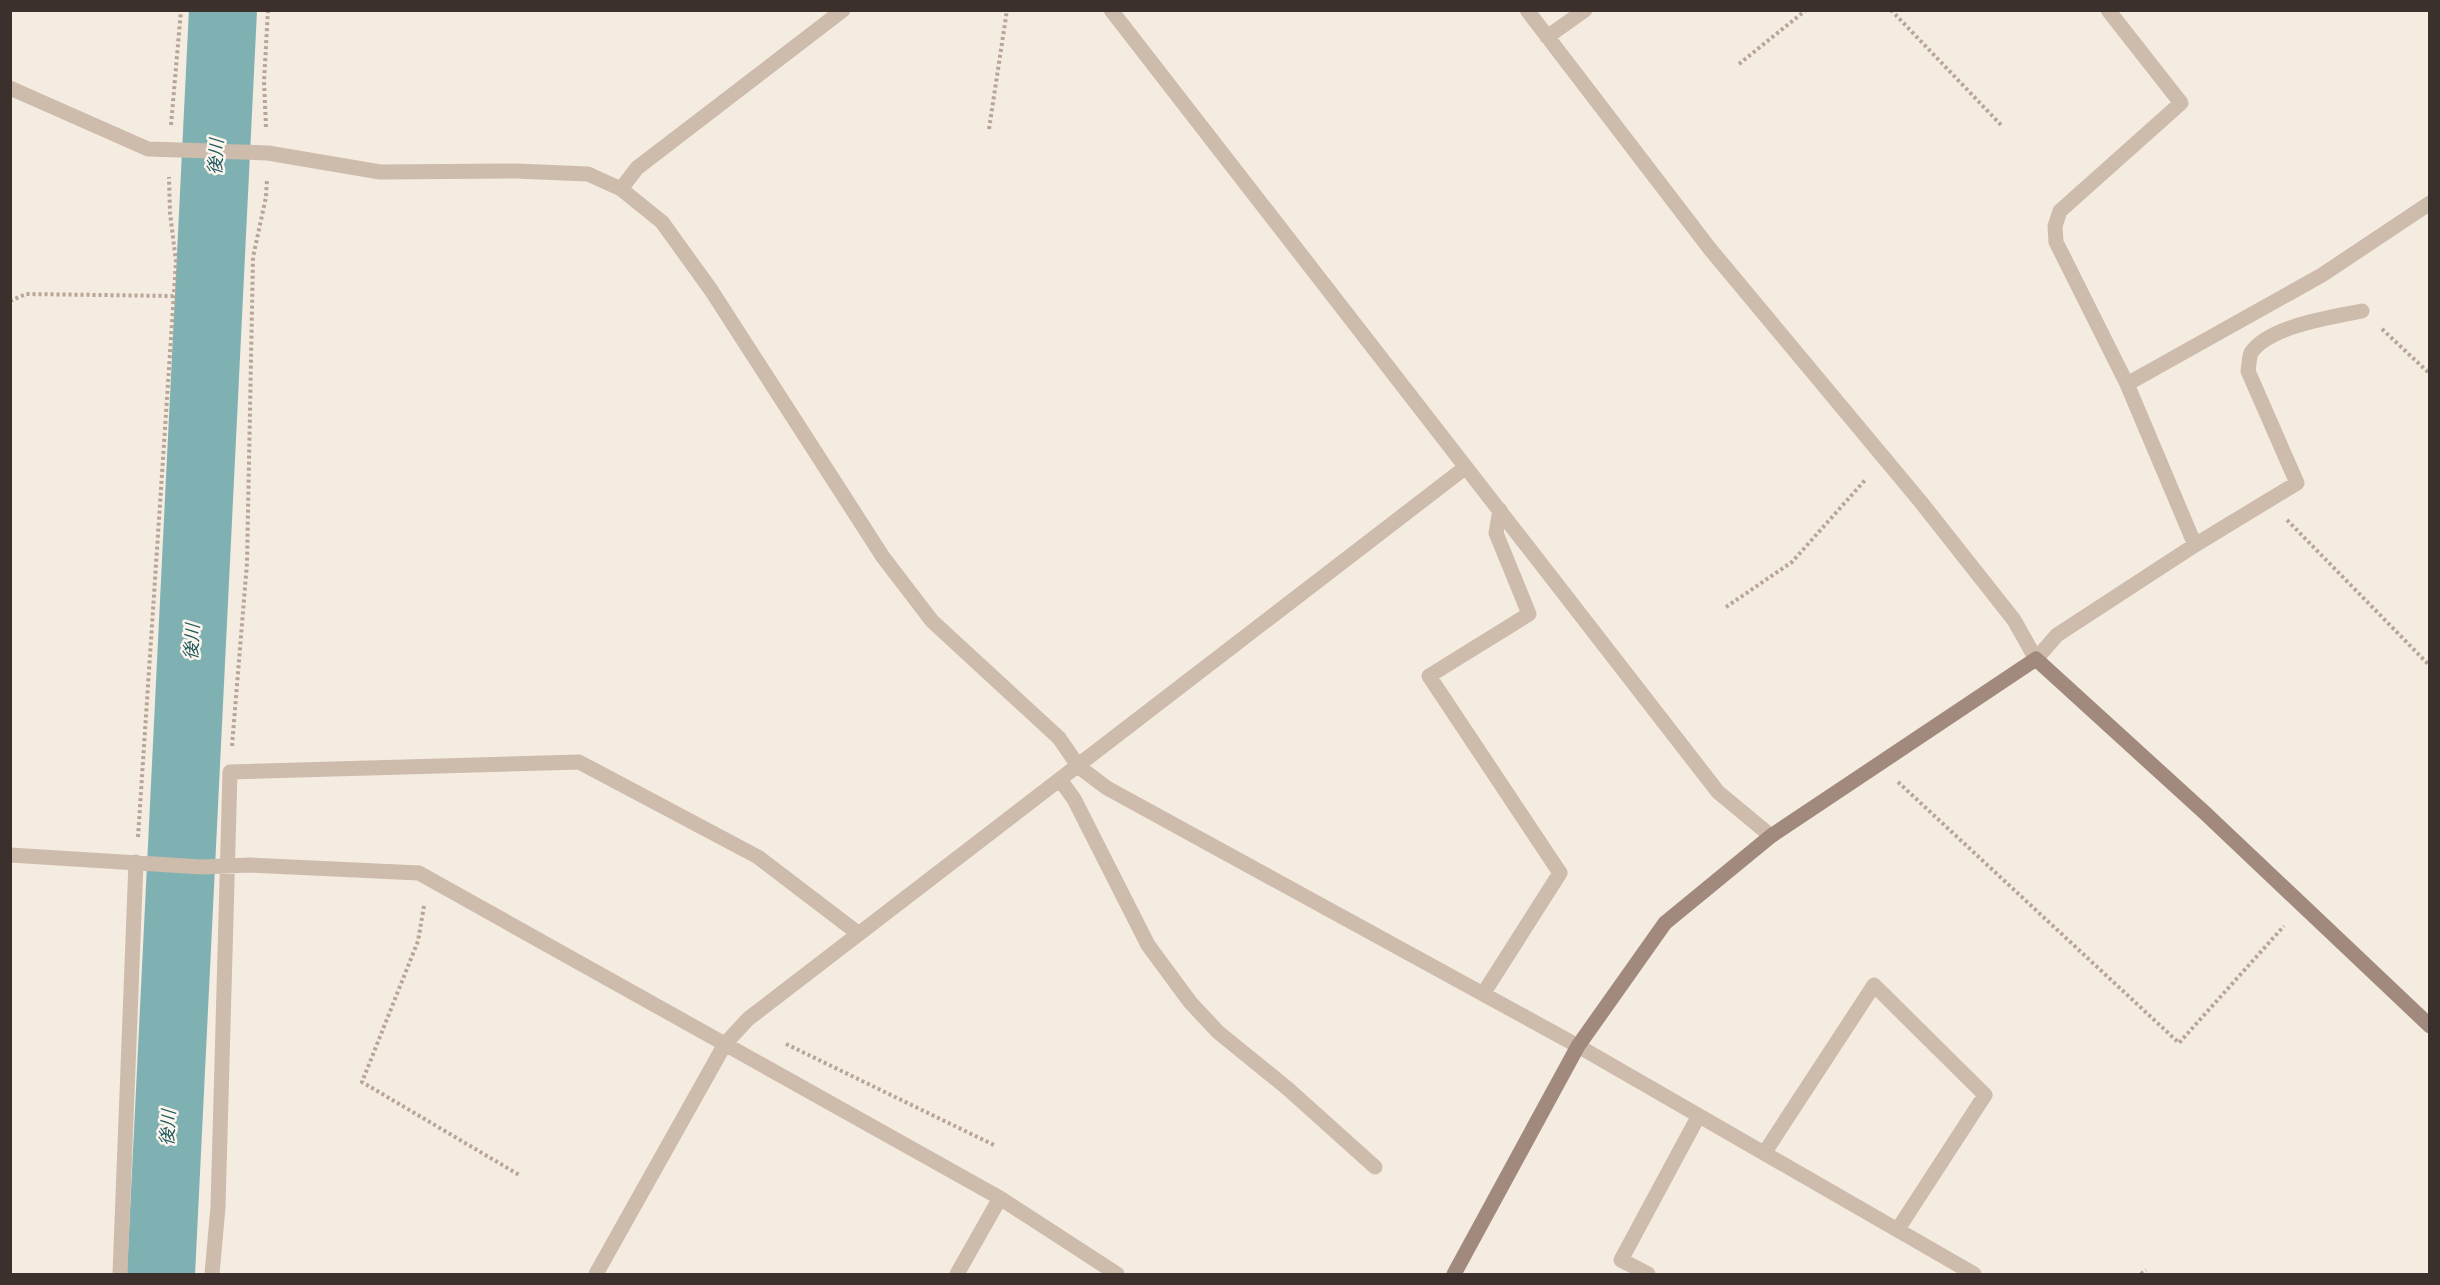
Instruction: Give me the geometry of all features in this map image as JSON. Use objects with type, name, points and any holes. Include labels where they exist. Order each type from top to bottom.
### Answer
[{"type":"street","points":[[621,189],[638,168],[843,10]]},
{"type":"street","points":[[1111,10],[1718,792],[1771,836]]},
{"type":"street","points":[[1527,10],[1710,249],[1884,458],[2014,620],[2036,658],[2430,1026]]},
{"type":"street","points":[[1547,37],[1585,10]]},
{"type":"street","points":[[2108,10],[2181,103],[2060,211],[2055,226],[2056,242],[2127,384],[2195,545]]},
{"type":"street","points":[[10,88],[148,149],[268,153],[380,172],[516,171],[588,174],[621,189],[662,222],[705,282],[883,557],[932,621],[1059,738],[1079,766],[1118,793],[1578,1046],[1765,1152],[1974,1275]]},
{"type":"street","points":[[2127,384],[2322,275],[2430,203]]},
{"type":"street","points":[[1454,1275],[1578,1046],[1665,923],[1771,836],[2036,658],[2057,635],[2195,545],[2297,483],[2248,371],[2251,354],[2264,341],[2302,322],[2362,311]]},
{"type":"street","points":[[596,1275],[725,1044],[748,1019],[1061,781],[1466,467]]},
{"type":"street","points":[[1483,994],[1560,873],[1429,676],[1529,614],[1496,533],[1500,510]]},
{"type":"street","points":[[212,1275],[218,1195],[230,772],[579,762],[758,856],[859,934]]},
{"type":"street","points":[[1061,781],[1074,799],[1148,945],[1190,1002],[1218,1032],[1287,1088],[1375,1167]]},
{"type":"street","points":[[10,855],[202,867],[250,865],[419,873],[1000,1198],[1117,1275]]},
{"type":"street","points":[[120,1275],[136,862]]},
{"type":"street","points":[[1765,1152],[1874,985],[1985,1095],[1898,1229]]},
{"type":"street","points":[[1648,1275],[1622,1260],[1698,1116]]},
{"type":"street","points":[[957,1275],[1000,1198]]},
{"type":"path","points":[[136,862],[176,262],[170,213],[169,148],[181,10]]},
{"type":"path","points":[[230,772],[246,563],[253,256],[266,197],[268,153],[264,82],[268,10]]},
{"type":"path","points":[[989,129],[1007,10]]},
{"type":"path","points":[[1739,64],[1806,10]]},
{"type":"path","points":[[1891,10],[2002,126]]},
{"type":"path","points":[[10,301],[26,294],[173,296]]},
{"type":"path","points":[[1726,607],[1792,562],[1884,458]]},
{"type":"path","points":[[2268,501],[2430,666]]},
{"type":"path","points":[[1881,764],[1906,791],[2179,1043],[2303,905]]},
{"type":"path","points":[[432,881],[426,898],[418,941],[362,1082],[520,1176]]},
{"type":"path","points":[[748,1019],[777,1040],[996,1146]]},
{"type":"path","points":[[2141,1275],[2146,1270]]},
{"type":"waterway","name":"後川","points":[[161,1274],[223,10]]}]
